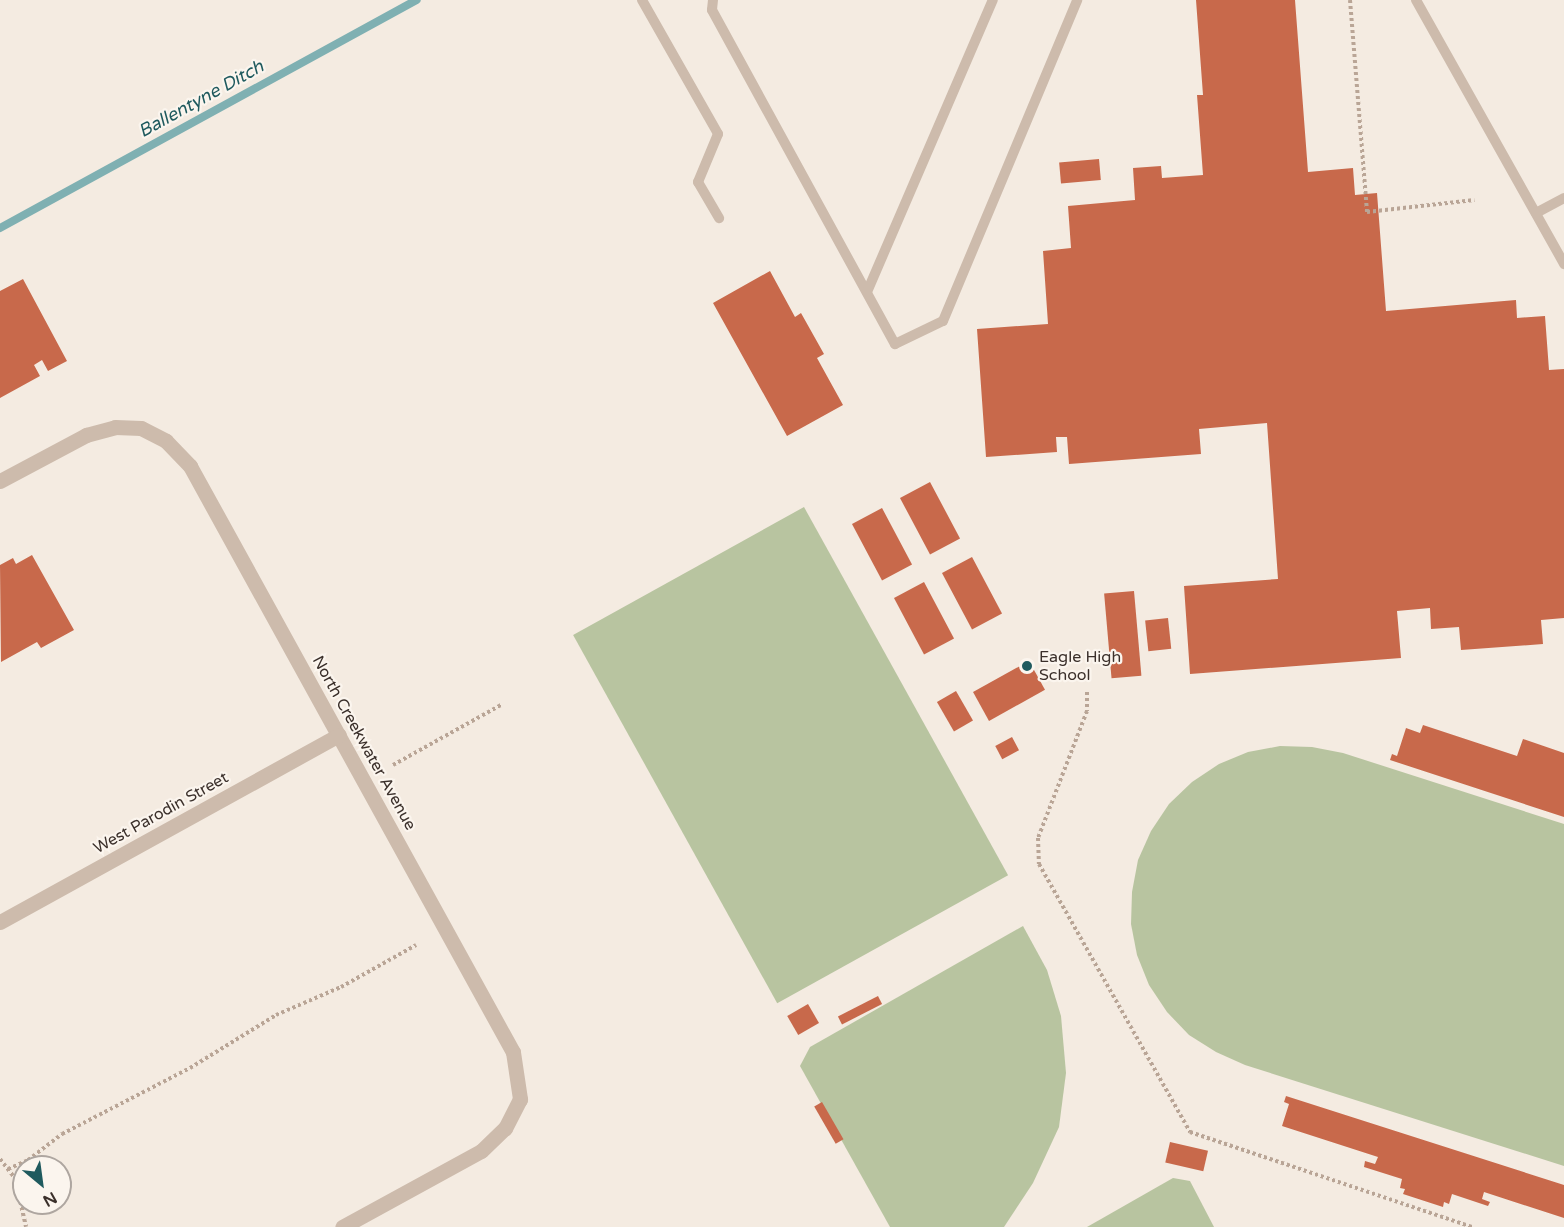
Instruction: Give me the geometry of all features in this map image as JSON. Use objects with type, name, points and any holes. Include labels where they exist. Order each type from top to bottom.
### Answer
[{"type":"street","name":"North Creekwater Avenue","points":[[0,481],[86,435],[115,426],[141,428],[166,441],[190,466],[513,1052],[520,1099],[505,1128],[481,1151],[342,1227]]},
{"type":"street","name":"West Parodin Street","points":[[0,922],[339,735]]},
{"type":"lane","points":[[642,0],[718,134],[698,182],[719,218]]},
{"type":"lane","points":[[713,0],[712,10],[895,344],[943,321],[1077,0]]},
{"type":"lane","points":[[867,292],[993,0]]},
{"type":"lane","points":[[1416,0],[1564,264]]},
{"type":"lane","points":[[1536,213],[1564,198]]},
{"type":"path","points":[[1350,0],[1367,212],[1474,200]]},
{"type":"path","points":[[1087,692],[1087,711],[1038,838],[1039,864],[1190,1132],[1472,1227]]},
{"type":"path","points":[[393,765],[501,705]]},
{"type":"path","points":[[8,1169],[28,1160],[62,1134],[190,1068],[276,1015],[341,987],[416,945]]},
{"type":"path","points":[[0,1159],[15,1178],[26,1227]]},
{"type":"green space","points":[[804,507],[1008,875],[777,1003],[573,635]]},
{"type":"green space","points":[[1280,746],[1312,747],[1343,753],[1564,824],[1564,1166],[1245,1065],[1216,1052],[1189,1035],[1167,1012],[1149,985],[1137,955],[1131,924],[1132,892],[1138,860],[1151,831],[1169,804],[1192,782],[1219,764],[1248,752]]},
{"type":"green space","points":[[1023,926],[1047,970],[1061,1016],[1066,1073],[1059,1127],[1033,1183],[1004,1227],[890,1227],[800,1066],[810,1047]]},
{"type":"green space","points":[[1173,1178],[1190,1181],[1214,1227],[1087,1227]]},
{"type":"building","points":[[1196,0],[1295,0],[1308,172],[1353,168],[1355,195],[1377,193],[1386,311],[1516,300],[1517,318],[1545,316],[1549,370],[1564,369],[1564,618],[1541,620],[1543,644],[1461,650],[1459,627],[1431,629],[1430,608],[1397,611],[1401,658],[1190,674],[1184,586],[1278,579],[1267,423],[1199,429],[1201,454],[1069,464],[1067,437],[1056,437],[1057,452],[986,457],[977,329],[1048,324],[1043,251],[1071,248],[1068,206],[1135,200],[1133,168],[1161,166],[1162,178],[1203,175],[1197,95],[1203,95]]},
{"type":"building","points":[[1099,159],[1101,180],[1061,183],[1059,162]]},
{"type":"building","points":[[770,271],[795,317],[801,313],[824,354],[817,358],[843,405],[787,436],[713,303]]},
{"type":"building","points":[[23,279],[67,361],[48,371],[42,360],[34,365],[40,376],[0,398],[0,291]]},
{"type":"building","points":[[930,482],[960,539],[930,554],[900,498]]},
{"type":"building","points":[[882,508],[912,565],[882,580],[852,524]]},
{"type":"building","points":[[32,555],[74,630],[41,648],[37,642],[1,662],[0,565],[13,558],[16,564]]},
{"type":"building","points":[[972,557],[1002,614],[972,629],[942,573]]},
{"type":"building","points":[[924,582],[954,639],[924,654],[894,598]]},
{"type":"building","points":[[1134,591],[1141,676],[1112,678],[1104,594]]},
{"type":"building","points":[[1168,618],[1171,649],[1148,651],[1145,620]]},
{"type":"building","points":[[1029,661],[1045,690],[989,721],[973,692]]},
{"type":"building","points":[[956,691],[973,720],[954,731],[937,702]]},
{"type":"building","points":[[1423,725],[1517,756],[1523,739],[1564,753],[1564,817],[1390,760],[1392,754],[1397,756],[1406,728],[1420,733]]},
{"type":"building","points":[[1012,737],[1019,750],[1002,759],[995,746]]},
{"type":"building","points":[[878,996],[882,1004],[842,1024],[838,1016]]},
{"type":"building","points":[[808,1004],[819,1023],[798,1035],[787,1016]]},
{"type":"building","points":[[1286,1096],[1564,1185],[1564,1218],[1484,1192],[1482,1199],[1490,1202],[1488,1206],[1452,1194],[1449,1204],[1444,1202],[1443,1207],[1403,1194],[1405,1189],[1400,1188],[1402,1179],[1364,1167],[1365,1161],[1375,1164],[1378,1157],[1282,1126],[1289,1104],[1284,1102]]},
{"type":"building","points":[[822,1102],[844,1139],[836,1144],[814,1106]]},
{"type":"building","points":[[1170,1142],[1208,1151],[1203,1171],[1165,1162]]},
{"type":"waterway","name":"Ballentyne Ditch","points":[[0,228],[417,0]]},
{"type":"place","name":"Eagle High School","points":[[1027,666]]}]
